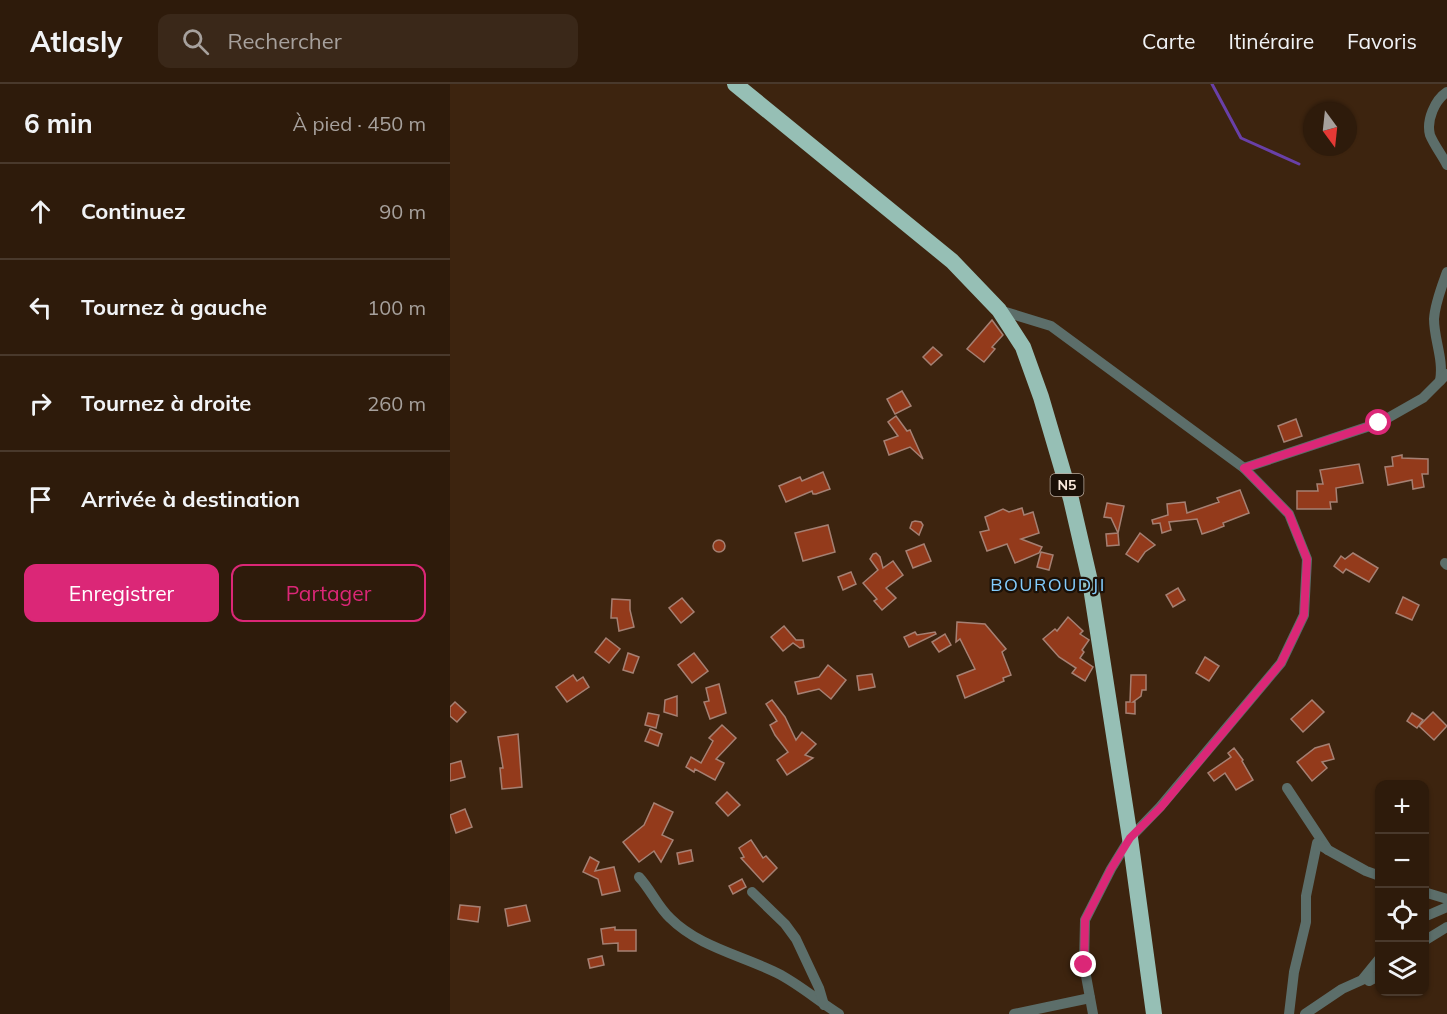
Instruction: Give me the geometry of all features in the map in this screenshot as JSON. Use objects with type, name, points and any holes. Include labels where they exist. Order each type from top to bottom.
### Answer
[{"type":"highway","name":"N5","points":[[735,84],[952,261],[999,310],[1023,347],[1041,397],[1071,499],[1090,581],[1130,838],[1154,1014]]},
{"type":"street","points":[[1447,92],[1441,96],[1432,110],[1429,133],[1447,165]]},
{"type":"street","points":[[1244,468],[1379,423],[1423,398],[1443,377],[1434,319],[1447,272]]},
{"type":"street","points":[[999,310],[1051,326],[1244,468],[1289,514],[1307,559],[1304,615],[1281,663],[1161,807],[1130,838],[1085,920],[1084,965],[1093,1014]]},
{"type":"street","points":[[1287,788],[1328,850]]},
{"type":"street","points":[[1289,1014],[1294,972],[1306,922],[1306,896],[1317,843],[1375,874]]},
{"type":"street","points":[[639,877],[669,918],[685,930],[709,944],[777,973],[839,1014]]},
{"type":"street","points":[[752,892],[785,924],[796,939],[819,988],[824,1005]]},
{"type":"street","points":[[1429,893],[1447,899]]},
{"type":"street","points":[[1429,915],[1447,907]]},
{"type":"street","points":[[1429,938],[1447,927]]},
{"type":"street","points":[[1305,1014],[1342,988],[1362,980],[1375,964]]},
{"type":"street","points":[[1369,981],[1375,978]]},
{"type":"street","points":[[1014,1014],[1090,998]]},
{"type":"building","points":[[992,320],[1003,335],[992,347],[995,349],[984,362],[967,349]]},
{"type":"building","points":[[933,347],[942,355],[931,365],[923,357]]},
{"type":"building","points":[[902,391],[911,406],[895,414],[887,399]]},
{"type":"building","points":[[896,416],[907,431],[910,430],[923,459],[910,447],[889,455],[884,441],[898,436],[888,422]]},
{"type":"building","points":[[1296,419],[1302,436],[1284,442],[1278,426]]},
{"type":"building","points":[[1402,455],[1402,458],[1428,459],[1428,474],[1422,474],[1424,487],[1413,489],[1412,480],[1388,485],[1385,467],[1393,466],[1392,457]]},
{"type":"building","points":[[1359,464],[1363,483],[1336,488],[1337,502],[1330,502],[1331,509],[1297,509],[1297,491],[1318,491],[1317,484],[1323,484],[1320,470]]},
{"type":"building","points":[[823,472],[830,489],[816,494],[812,491],[786,502],[779,486],[800,477],[802,481]]},
{"type":"building","points":[[1240,490],[1249,513],[1223,523],[1224,526],[1214,530],[1202,534],[1197,519],[1169,522],[1171,530],[1162,533],[1160,523],[1153,524],[1152,520],[1168,515],[1167,504],[1185,502],[1187,513],[1219,502],[1217,498]]},
{"type":"building","points":[[1107,503],[1124,506],[1118,533],[1111,518],[1104,517]]},
{"type":"building","points":[[1022,508],[1024,515],[1033,512],[1039,533],[1021,539],[1042,547],[1039,553],[1015,563],[1007,544],[987,551],[980,532],[989,530],[985,517],[1003,509],[1009,512]]},
{"type":"building","points":[[912,522],[923,525],[919,535],[910,528]]},
{"type":"building","points":[[828,525],[835,552],[803,561],[795,533]]},
{"type":"building","points":[[1118,533],[1119,545],[1107,546],[1106,534]]},
{"type":"building","points":[[1140,533],[1155,545],[1145,552],[1138,562],[1126,554]]},
{"type":"building","points":[[721,540],[725,546],[721,552],[717,552],[713,544]]},
{"type":"building","points":[[924,544],[931,561],[913,568],[906,551]]},
{"type":"building","points":[[1041,552],[1053,555],[1049,570],[1037,567]]},
{"type":"building","points":[[876,553],[880,557],[883,568],[893,561],[903,575],[886,588],[896,598],[882,610],[874,601],[877,599],[863,583],[878,570],[870,559]]},
{"type":"building","points":[[1353,553],[1378,568],[1369,582],[1346,569],[1343,573],[1334,566],[1341,556],[1345,559]]},
{"type":"building","points":[[851,572],[856,584],[843,590],[838,577]]},
{"type":"building","points":[[1178,588],[1185,600],[1173,607],[1166,595]]},
{"type":"building","points":[[1403,597],[1419,605],[1412,620],[1396,613]]},
{"type":"building","points":[[682,598],[694,612],[681,623],[669,608]]},
{"type":"building","points":[[612,599],[630,600],[634,627],[619,631],[617,618],[611,618]]},
{"type":"building","points":[[1068,617],[1083,631],[1080,634],[1089,640],[1080,658],[1093,667],[1085,681],[1072,673],[1076,668],[1059,657],[1043,639],[1055,629],[1057,631]]},
{"type":"building","points":[[957,622],[985,624],[1006,649],[1002,652],[1011,675],[1003,678],[1004,681],[965,698],[957,676],[975,669],[960,639],[956,642]]},
{"type":"building","points":[[784,626],[796,640],[803,640],[804,647],[800,648],[793,643],[783,651],[771,637]]},
{"type":"building","points":[[915,632],[917,635],[935,632],[936,634],[909,647],[904,637]]},
{"type":"building","points":[[945,634],[951,645],[939,652],[932,642]]},
{"type":"building","points":[[606,638],[620,649],[609,663],[595,652]]},
{"type":"building","points":[[628,653],[639,657],[633,673],[623,670]]},
{"type":"building","points":[[694,653],[708,671],[692,683],[678,665]]},
{"type":"building","points":[[1205,657],[1219,666],[1209,681],[1196,673]]},
{"type":"building","points":[[828,665],[846,680],[831,699],[819,689],[798,694],[795,682],[819,677]]},
{"type":"building","points":[[872,674],[875,687],[859,690],[857,676]]},
{"type":"building","points":[[573,675],[577,681],[583,677],[589,687],[567,702],[556,687]]},
{"type":"building","points":[[1131,675],[1146,675],[1146,690],[1142,690],[1141,696],[1133,702],[1135,702],[1135,714],[1126,713],[1126,702],[1130,702]]},
{"type":"building","points":[[719,684],[726,713],[710,719],[704,702],[709,701],[706,688]]},
{"type":"building","points":[[677,696],[677,716],[664,712],[665,700]]},
{"type":"building","points":[[772,700],[785,717],[796,740],[802,732],[816,744],[805,755],[813,758],[787,775],[777,760],[788,752],[770,725],[777,721],[766,704]]},
{"type":"building","points":[[1312,700],[1324,712],[1303,732],[1291,719]]},
{"type":"building","points":[[455,702],[466,712],[457,722],[450,716],[450,707]]},
{"type":"building","points":[[1433,712],[1447,726],[1434,740],[1419,726]]},
{"type":"building","points":[[648,713],[659,715],[656,728],[645,725]]},
{"type":"building","points":[[1412,713],[1423,720],[1417,728],[1407,721]]},
{"type":"building","points":[[722,725],[736,738],[716,759],[724,763],[715,780],[695,769],[694,772],[686,767],[691,757],[701,763],[713,741],[709,738]]},
{"type":"building","points":[[650,729],[662,734],[658,746],[645,741]]},
{"type":"building","points":[[518,734],[522,787],[502,789],[500,768],[503,768],[498,737]]},
{"type":"building","points":[[1329,744],[1334,759],[1322,762],[1327,768],[1312,781],[1297,762],[1315,748]]},
{"type":"building","points":[[1234,748],[1253,780],[1236,790],[1225,773],[1214,781],[1208,773],[1231,757],[1228,753]]},
{"type":"building","points":[[461,761],[465,777],[450,781],[450,764]]},
{"type":"building","points":[[727,792],[740,805],[728,816],[716,803]]},
{"type":"building","points":[[654,803],[673,812],[662,835],[673,840],[661,862],[654,851],[639,862],[623,842],[644,825]]},
{"type":"building","points":[[465,809],[472,827],[456,833],[450,815]]},
{"type":"building","points":[[751,840],[763,858],[766,856],[777,868],[763,882],[741,858],[744,857],[739,848]]},
{"type":"building","points":[[691,850],[693,861],[679,864],[677,853]]},
{"type":"building","points":[[590,857],[599,862],[595,871],[614,867],[620,891],[602,895],[598,879],[583,872]]},
{"type":"building","points":[[742,879],[746,887],[733,894],[729,886]]},
{"type":"building","points":[[460,905],[480,907],[478,922],[458,919]]},
{"type":"building","points":[[526,905],[530,921],[508,926],[505,909]]},
{"type":"building","points":[[615,927],[615,930],[636,930],[636,951],[618,951],[618,943],[603,944],[601,929]]},
{"type":"building","points":[[602,956],[604,965],[590,968],[588,959]]},
{"type":"waterway","points":[[1212,84],[1241,138],[1299,164]]},
{"type":"district","name":"BOUROUDJI","points":[[1048,585]]},
{"type":"route","points":[[1084,965],[1085,920],[1130,838],[1161,807],[1281,663],[1304,615],[1307,559],[1289,514],[1244,468],[1379,423]]}]
